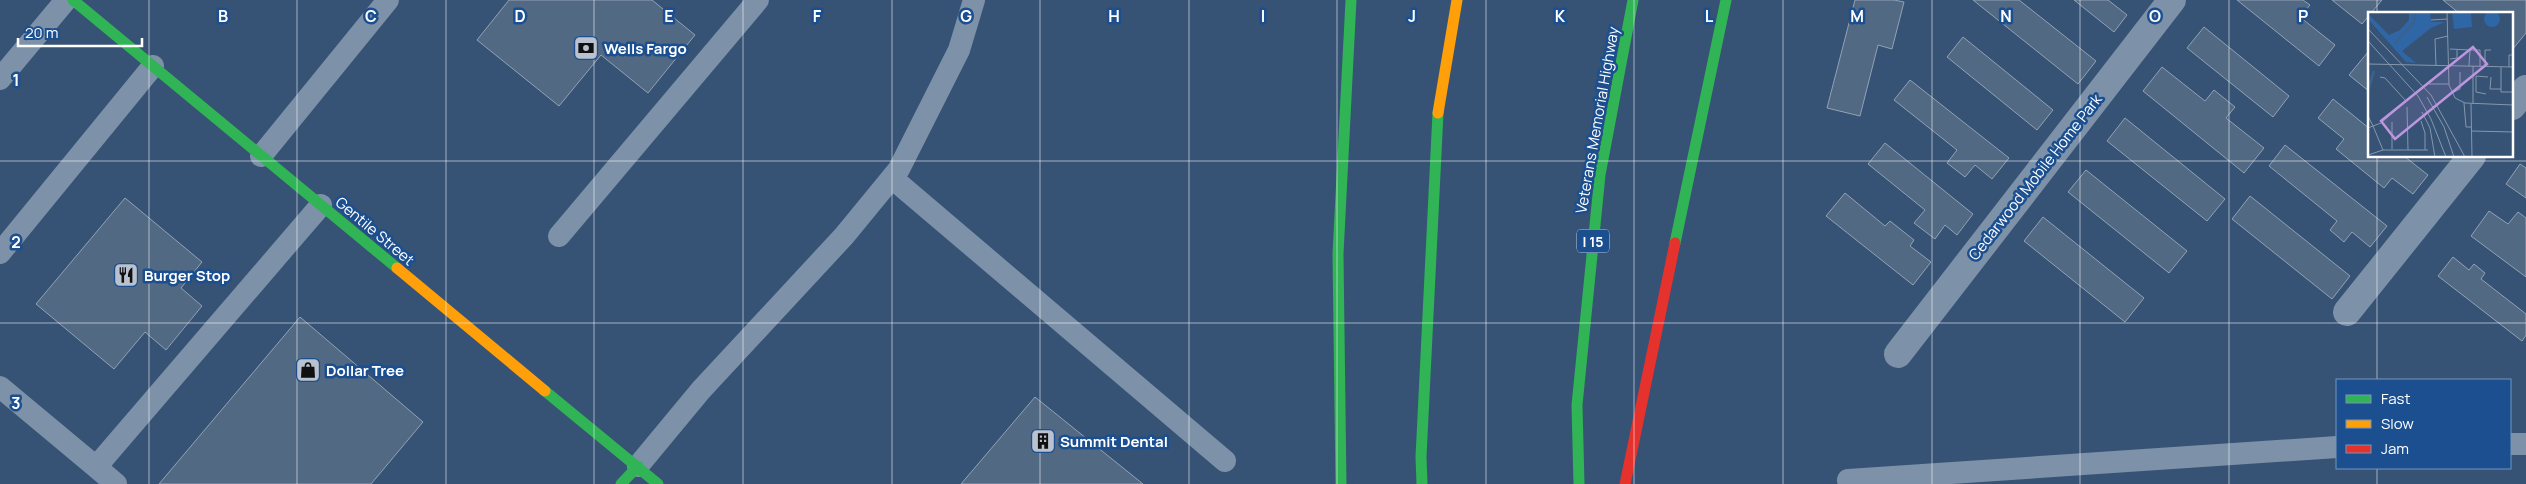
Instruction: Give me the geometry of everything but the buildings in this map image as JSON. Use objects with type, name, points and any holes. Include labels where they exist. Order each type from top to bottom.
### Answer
[{"type":"main road","name":"Gentile Street","points":[[73,0],[658,484]]},
{"type":"main road","points":[[1341,484],[1338,254],[1351,0]]},
{"type":"main road","points":[[1422,484],[1421,457],[1437,117],[1457,0]]},
{"type":"main road","name":"Veterans Memorial Highway","points":[[1579,484],[1577,405],[1600,175],[1633,0]]},
{"type":"main road","points":[[1625,484],[1726,0]]},
{"type":"main road","points":[[621,484],[638,466]]},
{"type":"street","name":"Cedarwood Mobile Home Park","points":[[1898,354],[2172,0]]},
{"type":"street","points":[[2514,104],[2526,89]]},
{"type":"street","points":[[2347,312],[2470,158]]},
{"type":"lane","points":[[0,79],[66,0]]},
{"type":"lane","points":[[261,156],[388,0]]},
{"type":"lane","points":[[559,236],[758,0]]},
{"type":"lane","points":[[638,466],[701,390],[844,236],[892,178],[899,168],[959,50],[968,1]]},
{"type":"lane","points":[[0,253],[153,66]]},
{"type":"lane","points":[[892,178],[1225,461]]},
{"type":"lane","points":[[96,467],[321,205]]},
{"type":"lane","points":[[0,387],[116,484]]},
{"type":"lane","points":[[2511,444],[2526,444]]},
{"type":"lane","points":[[1849,484],[1848,480],[1858,479],[2336,447]]},
{"type":"traffic: fast","points":[[73,0],[397,268]]},
{"type":"traffic: fast","points":[[1341,484],[1338,254],[1351,0]]},
{"type":"traffic: fast","points":[[1579,484],[1577,405],[1600,175],[1633,0]]},
{"type":"traffic: fast","points":[[1675,243],[1726,0]]},
{"type":"traffic: fast","points":[[1422,484],[1421,457],[1438,113]]},
{"type":"traffic: fast","points":[[545,391],[658,484]]},
{"type":"traffic: fast","points":[[621,484],[638,466]]},
{"type":"traffic: slow","points":[[1438,113],[1457,0]]},
{"type":"traffic: slow","points":[[397,268],[545,391]]},
{"type":"traffic: jam","points":[[1625,484],[1675,243]]},
{"type":"place","name":"Wells Fargo","points":[[586,48]]},
{"type":"place","name":"Burger Stop","points":[[126,275]]},
{"type":"place","name":"Dollar Tree","points":[[308,370]]},
{"type":"place","name":"Summit Dental","points":[[1043,441]]}]
